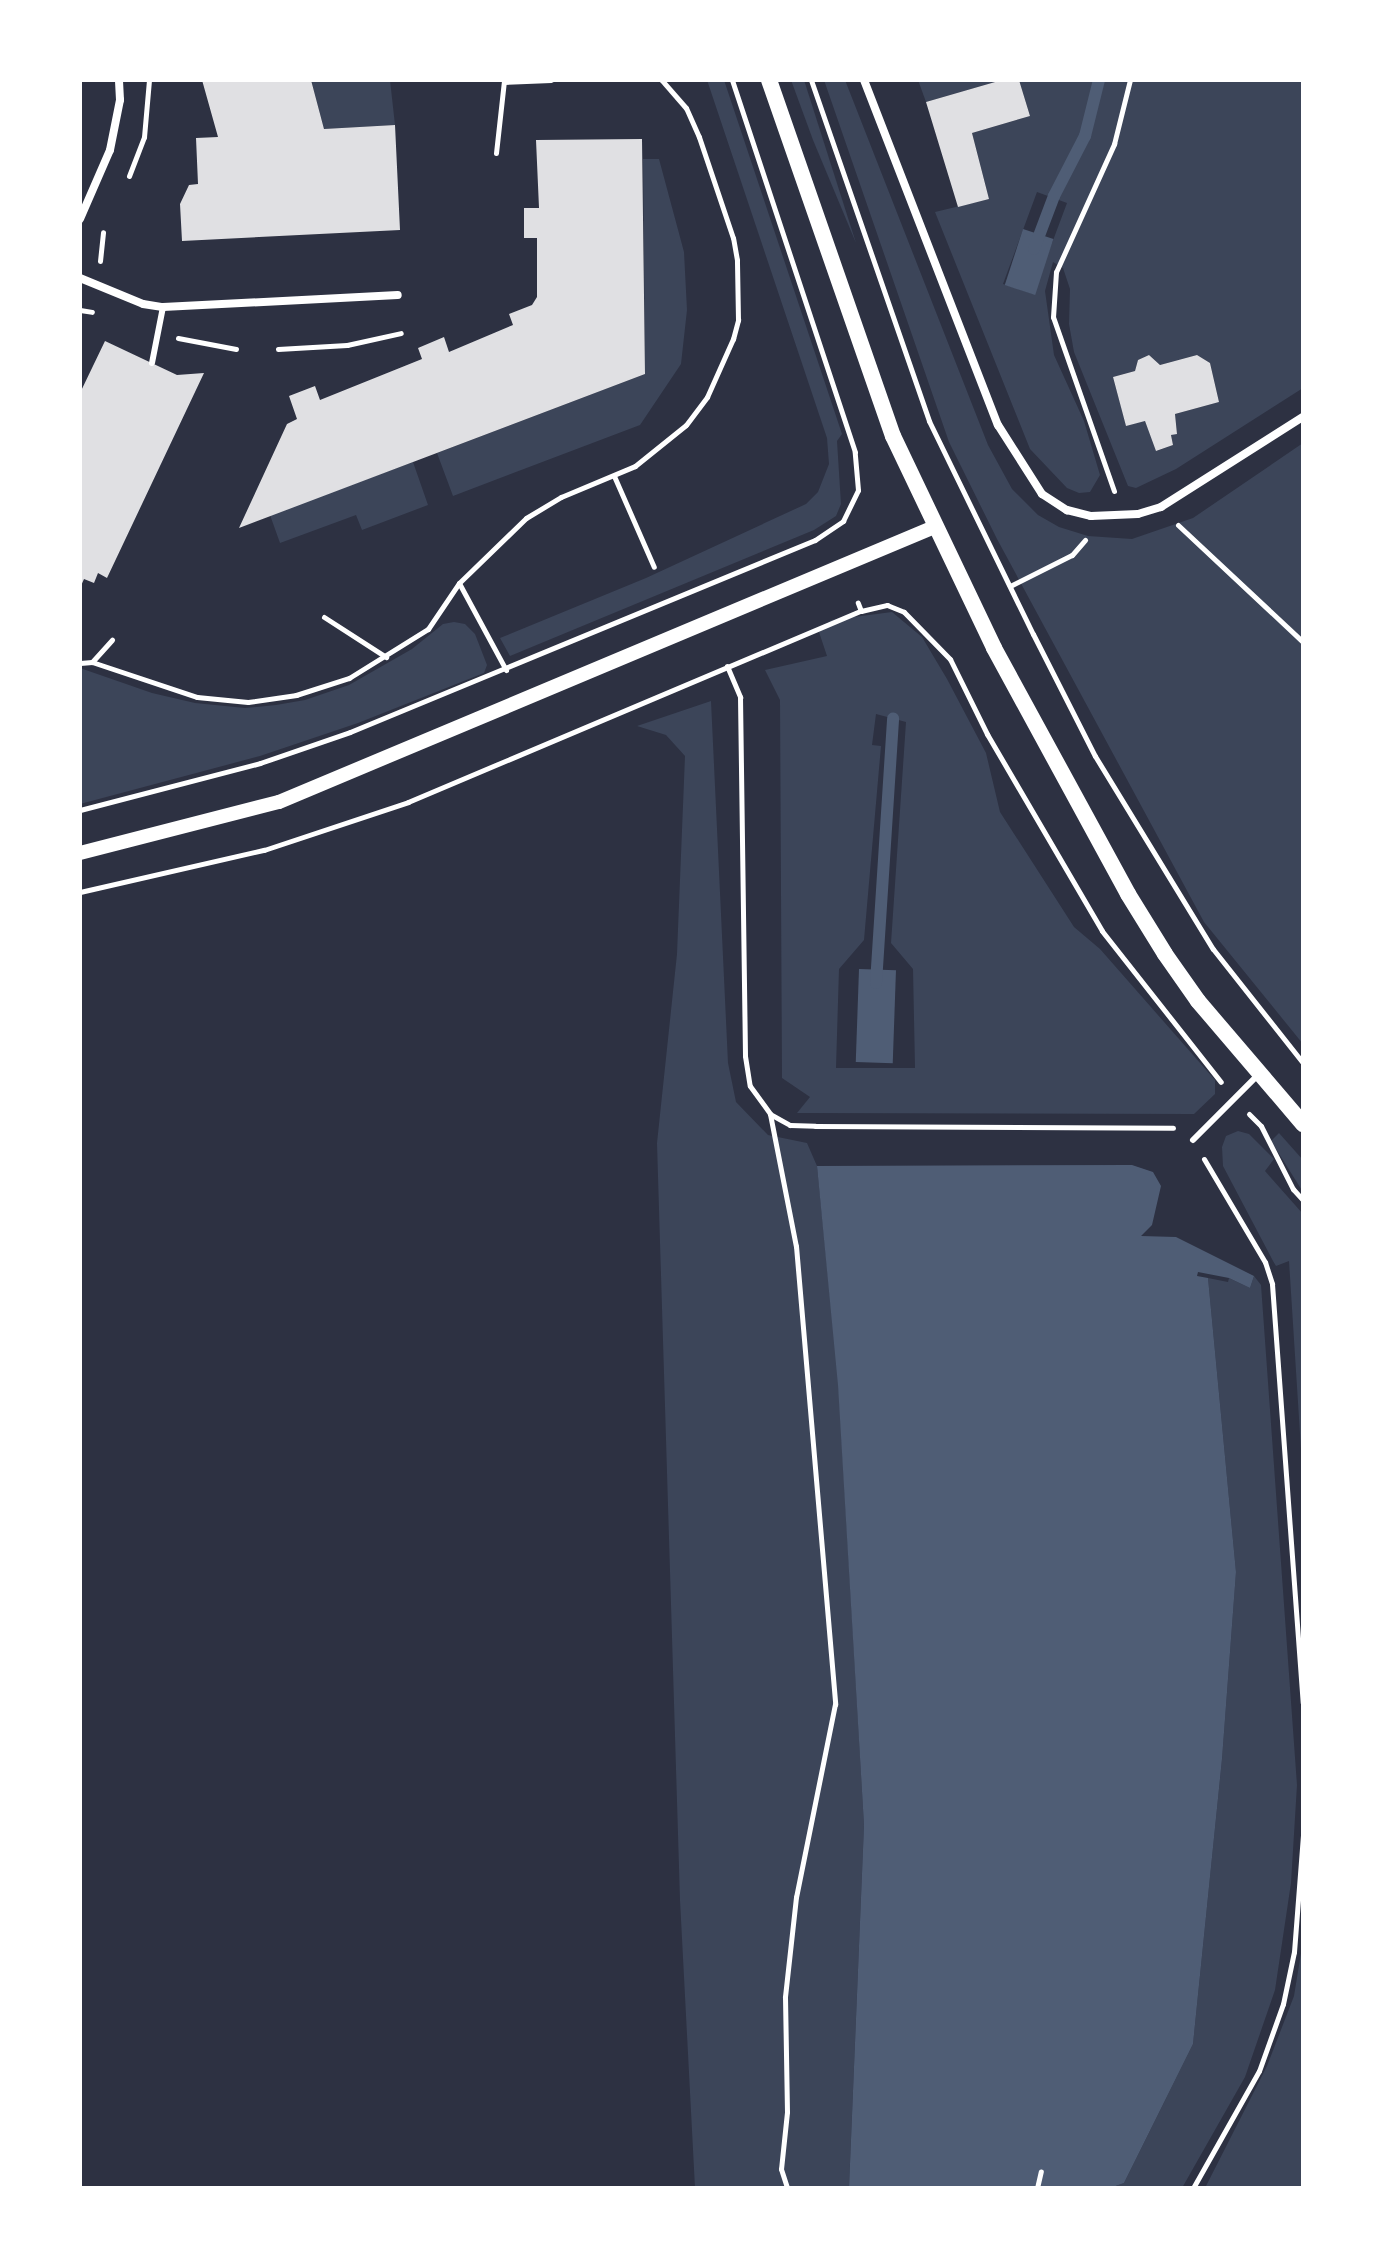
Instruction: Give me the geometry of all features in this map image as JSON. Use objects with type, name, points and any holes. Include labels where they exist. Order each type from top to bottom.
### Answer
[{"type":"main road","points":[[769,80],[893,436],[934,527],[1014,686],[1128,894],[1198,1001],[1303,1124]]},
{"type":"street","points":[[80,219],[110,150],[120,100],[119,80]]},
{"type":"street","points":[[864,80],[998,425],[1042,494],[1067,510],[1091,516],[1116,516],[1161,507],[1303,417]]},
{"type":"street","points":[[80,278],[128,299],[163,307],[398,295]]},
{"type":"street","points":[[80,853],[279,802],[934,527]]},
{"type":"lane","points":[[152,363],[163,307]]},
{"type":"lane","points":[[1193,1140],[1259,1074]]},
{"type":"path","points":[[496,153],[504,81],[551,80]]},
{"type":"path","points":[[80,663],[92,662],[197,697],[248,702],[296,695],[349,678],[428,629],[459,583],[537,510],[614,476],[655,453],[697,412],[724,361],[738,320],[733,238],[691,119],[678,96],[662,80]]},
{"type":"path","points":[[80,810],[260,763],[350,732],[831,536],[855,503],[858,490],[855,452],[732,80]]},
{"type":"path","points":[[811,80],[929,421],[1095,756],[1205,936],[1303,1063]]},
{"type":"path","points":[[1116,516],[1113,480],[1053,317],[1056,272],[1114,144],[1130,80]]},
{"type":"path","points":[[278,349],[347,345],[401,333]]},
{"type":"path","points":[[178,338],[236,349]]},
{"type":"path","points":[[614,476],[654,567]]},
{"type":"path","points":[[1161,507],[1303,642]]},
{"type":"path","points":[[1010,586],[1072,555],[1084,543],[1091,516]]},
{"type":"path","points":[[459,583],[506,670]]},
{"type":"path","points":[[858,603],[861,611]]},
{"type":"path","points":[[80,892],[264,850],[408,802],[727,666],[861,611],[887,605],[904,612],[950,659],[994,746],[1102,931],[1235,1098],[1261,1126],[1293,1189],[1303,1200]]},
{"type":"path","points":[[324,617],[354,633],[386,657]]},
{"type":"path","points":[[92,662],[112,640]]},
{"type":"path","points":[[727,666],[740,697],[745,1056],[750,1086],[770,1114],[796,1246],[835,1704],[796,1897],[786,1983],[787,2112],[781,2169],[787,2188]]},
{"type":"path","points":[[770,1114],[790,1125],[815,1126],[1153,1126],[1180,1130],[1193,1140],[1265,1262],[1272,1284],[1303,1703]]},
{"type":"path","points":[[1293,1576],[1303,1576]]},
{"type":"path","points":[[1193,2188],[1259,2071],[1283,2004],[1294,1952],[1303,1835]]},
{"type":"path","points":[[1037,2188],[1041,2171]]},
{"type":"shaded area","points":[[311,80],[390,80],[395,125],[324,129]]},
{"type":"shaded area","points":[[707,80],[724,80],[842,434],[837,441],[841,504],[836,516],[814,530],[510,656],[500,638],[646,578],[806,504],[818,492],[829,464],[827,438]]},
{"type":"shaded area","points":[[791,80],[804,80],[856,243],[813,140]]},
{"type":"shaded area","points":[[824,80],[845,80],[988,445],[1012,489],[1038,515],[1059,527],[1088,536],[1132,539],[1193,518],[1303,443],[1303,1044],[1204,922],[997,539],[949,442]]},
{"type":"shaded area","points":[[918,80],[1002,80],[926,102]]},
{"type":"shaded area","points":[[1019,80],[1303,80],[1303,388],[1176,469],[1136,488],[1128,486],[1074,352],[1069,324],[1070,289],[1063,268],[1053,262],[1045,291],[1054,355],[1084,421],[1100,475],[1090,492],[1079,493],[1067,488],[1030,449],[935,212],[989,199],[972,133],[1030,116]],"holes":[[[1037,192],[1067,203],[1033,294],[1003,284]],[[1149,355],[1160,365],[1197,355],[1210,363],[1219,402],[1175,414],[1177,433],[1171,435],[1173,445],[1157,451],[1145,421],[1126,425],[1113,377],[1135,371],[1138,360]]]},
{"type":"shaded area","points":[[643,159],[659,159],[684,252],[687,310],[681,364],[640,425],[453,496],[437,453],[645,374]]},
{"type":"shaded area","points":[[1023,229],[1053,239],[1035,295],[1005,285]]},
{"type":"shaded area","points":[[413,462],[428,505],[362,530],[356,515],[280,543],[270,515]]},
{"type":"shaded area","points":[[892,612],[922,637],[986,753],[1000,812],[1074,927],[1100,949],[1215,1080],[1215,1094],[1194,1114],[797,1113],[810,1097],[782,1078],[780,700],[765,670],[827,656],[819,632],[831,620]],"holes":[[[876,714],[906,722],[891,943],[913,969],[915,1068],[836,1068],[839,969],[864,940],[881,746],[872,745]]]},
{"type":"shaded area","points":[[443,624],[465,624],[475,634],[487,665],[484,673],[358,723],[260,756],[80,804],[80,668],[152,693],[195,703],[245,708],[276,705],[305,700],[349,685],[412,649]]},
{"type":"shaded area","points":[[711,701],[728,1063],[736,1102],[768,1135],[807,1143],[817,1166],[838,1375],[864,1825],[849,2188],[695,2188],[680,1900],[657,1143],[677,954],[685,756],[666,735],[637,726]]},
{"type":"shaded area","points":[[859,969],[896,970],[893,1063],[856,1062]]},
{"type":"shaded area","points":[[1238,1131],[1249,1134],[1274,1159],[1265,1171],[1303,1214],[1303,1481],[1289,1261],[1276,1266],[1223,1166],[1222,1147],[1226,1136]]},
{"type":"shaded area","points":[[1279,1133],[1303,1160],[1303,1192],[1271,1141]]},
{"type":"shaded area","points":[[1132,1165],[1153,1172],[1161,1186],[1152,1225],[1141,1236],[1176,1237],[1254,1276],[1250,1288],[1229,1278],[1198,1272],[1197,1276],[1208,1278],[1236,1572],[1222,1759],[1193,2044],[1124,2183],[1110,2188],[849,2188],[864,1825],[838,1385],[817,1166]]},
{"type":"shaded area","points":[[1254,1276],[1261,1285],[1297,1785],[1291,1883],[1275,1990],[1245,2077],[1182,2188],[1110,2188],[1124,2183],[1193,2044],[1222,1759],[1236,1572],[1208,1278],[1228,1282],[1229,1278],[1250,1288]]},
{"type":"shaded area","points":[[1302,1947],[1303,2188],[1205,2188],[1267,2066],[1294,1996]]},
{"type":"building","points":[[202,80],[311,80],[324,129],[395,125],[400,230],[182,241],[180,204],[189,185],[198,184],[196,138],[218,137]]},
{"type":"building","points":[[1002,80],[1019,80],[1030,116],[972,133],[989,199],[958,207],[926,102]]},
{"type":"building","points":[[642,139],[645,374],[239,528],[287,424],[297,419],[289,396],[315,386],[320,400],[422,359],[418,348],[444,337],[449,352],[513,325],[509,314],[532,305],[537,297],[537,238],[524,238],[524,208],[539,208],[536,140]]},
{"type":"building","points":[[105,341],[177,375],[204,373],[107,578],[98,573],[94,583],[84,579],[80,588],[80,393]]},
{"type":"building","points":[[1149,355],[1160,365],[1197,355],[1210,363],[1219,402],[1175,414],[1177,434],[1171,435],[1173,445],[1156,451],[1145,421],[1126,426],[1113,377],[1135,371],[1138,360]]},
{"type":"waterway","points":[[1034,249],[1054,196],[1085,136],[1099,80]]},
{"type":"waterway","points":[[876,983],[893,719]]}]
